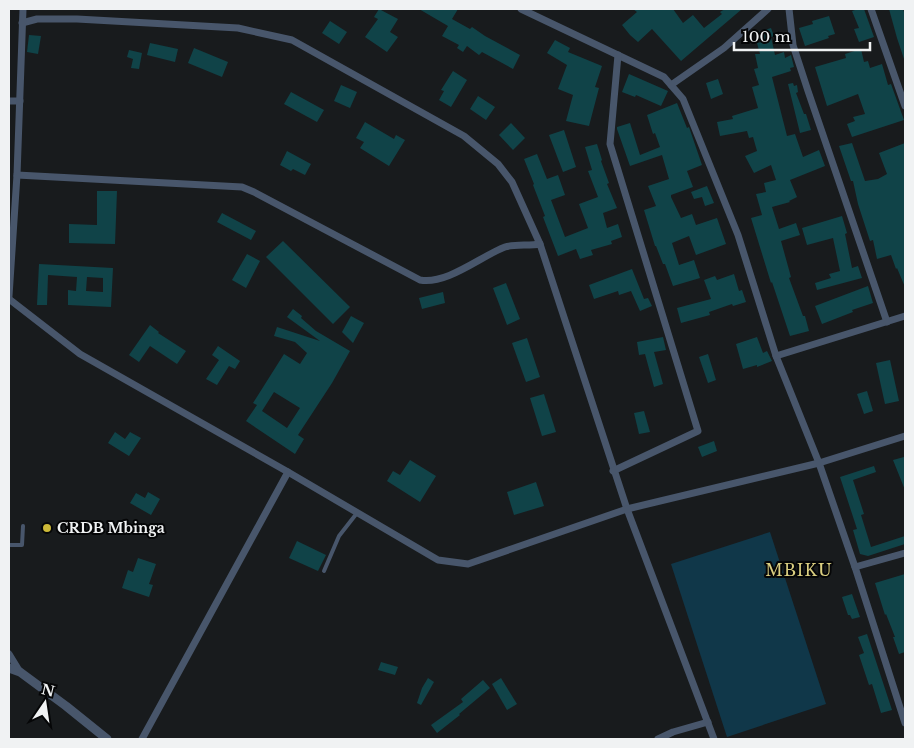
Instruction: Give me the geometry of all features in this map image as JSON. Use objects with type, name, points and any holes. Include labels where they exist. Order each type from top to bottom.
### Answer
[{"type":"street","points":[[22,9],[18,176],[9,297],[80,354],[438,560],[468,564],[626,509],[819,463],[905,436]]},
{"type":"street","points":[[521,9],[664,78],[683,99],[738,235],[776,356],[819,463],[855,567],[905,723]]},
{"type":"street","points":[[671,85],[724,48],[768,9]]},
{"type":"street","points":[[789,9],[794,45],[802,73],[886,322]]},
{"type":"street","points":[[870,9],[905,106]]},
{"type":"street","points":[[22,23],[37,19],[77,19],[238,28],[298,42],[456,132],[498,164],[512,182],[540,244],[626,509],[714,739]]},
{"type":"street","points":[[613,471],[698,431],[610,144],[618,55]]},
{"type":"street","points":[[9,101],[20,101]]},
{"type":"street","points":[[18,176],[242,188],[254,192],[425,281],[436,281],[507,246],[540,244]]},
{"type":"street","points":[[776,356],[905,316]]},
{"type":"street","points":[[142,739],[288,472]]},
{"type":"street","points":[[855,567],[905,553]]},
{"type":"street","points":[[9,654],[20,672]]},
{"type":"street","points":[[9,668],[20,672],[107,739]]},
{"type":"street","points":[[658,739],[673,732],[708,722]]},
{"type":"lane","points":[[324,571],[339,536],[357,513]]},
{"type":"lane","points":[[9,545],[22,545],[22,526]]},
{"type":"shaded area","points":[[770,532],[826,704],[727,737],[671,564]]},
{"type":"building","points":[[379,9],[398,19],[390,32],[398,37],[387,52],[365,37],[378,19],[374,17]]},
{"type":"building","points":[[419,9],[458,9],[452,19],[470,29],[472,27],[520,55],[513,69],[482,52],[479,55],[467,46],[463,52],[457,48],[459,45],[442,36],[448,26]]},
{"type":"building","points":[[633,9],[673,9],[683,23],[693,15],[704,28],[722,14],[720,12],[725,9],[742,9],[681,61],[652,29],[638,42],[630,35],[622,25],[637,12]]},
{"type":"building","points":[[864,9],[874,37],[859,42],[854,29],[859,28],[852,11]]},
{"type":"building","points":[[889,9],[903,9],[905,15],[905,59],[897,38]]},
{"type":"building","points":[[829,16],[835,34],[805,46],[799,28],[813,24],[812,21]]},
{"type":"building","points":[[330,21],[347,32],[339,44],[322,33]]},
{"type":"building","points":[[771,28],[774,36],[771,37],[775,55],[784,52],[785,58],[791,55],[794,67],[790,68],[791,71],[772,77],[787,136],[795,134],[803,157],[819,150],[825,166],[790,180],[797,197],[790,202],[772,207],[779,229],[796,223],[800,235],[781,241],[791,277],[789,278],[803,316],[805,316],[809,331],[790,336],[751,218],[762,215],[756,194],[766,192],[764,183],[776,180],[771,165],[754,173],[745,156],[757,151],[753,137],[749,138],[747,131],[720,136],[717,122],[733,119],[732,116],[758,108],[752,87],[759,85],[754,69],[758,68],[755,54],[760,54],[757,43],[761,42],[758,32]]},
{"type":"building","points":[[29,35],[41,36],[38,54],[27,52]]},
{"type":"building","points":[[555,40],[570,48],[568,52],[602,66],[595,87],[599,88],[589,126],[566,121],[573,95],[558,89],[567,65],[547,53]]},
{"type":"building","points":[[150,43],[178,49],[175,62],[147,55]]},
{"type":"building","points":[[194,48],[228,62],[222,77],[188,63]]},
{"type":"building","points":[[861,49],[864,62],[868,61],[870,68],[882,64],[888,85],[891,84],[904,120],[852,137],[847,124],[855,121],[853,117],[865,114],[858,94],[827,106],[815,67],[846,58],[845,54]]},
{"type":"building","points":[[129,50],[142,53],[139,69],[131,68],[133,59],[127,57]]},
{"type":"building","points":[[453,71],[467,80],[451,107],[439,100],[444,91],[441,90]]},
{"type":"building","points":[[629,74],[668,91],[661,106],[636,95],[635,97],[622,92]]},
{"type":"building","points":[[718,79],[723,94],[711,99],[706,83]]},
{"type":"building","points":[[793,83],[794,86],[797,85],[798,92],[796,93],[811,130],[800,133],[788,84]]},
{"type":"building","points":[[341,85],[357,92],[350,108],[334,101]]},
{"type":"building","points":[[291,92],[324,110],[317,122],[284,104]]},
{"type":"building","points":[[478,96],[495,107],[486,120],[470,109]]},
{"type":"building","points":[[677,103],[687,128],[689,127],[702,165],[687,171],[693,187],[671,195],[671,197],[681,218],[692,214],[696,225],[717,218],[726,244],[696,255],[689,236],[672,243],[679,265],[694,260],[700,278],[673,286],[665,264],[663,264],[655,246],[644,210],[656,206],[648,186],[669,179],[662,155],[630,166],[617,127],[630,123],[640,155],[660,147],[655,133],[653,134],[647,115]]},
{"type":"building","points":[[365,122],[394,139],[396,135],[405,140],[389,166],[360,148],[364,142],[356,138]]},
{"type":"building","points":[[511,123],[525,138],[513,150],[499,135]]},
{"type":"building","points":[[564,130],[576,167],[563,172],[549,135]]},
{"type":"building","points":[[852,143],[865,181],[878,179],[887,174],[879,153],[905,143],[905,287],[891,255],[877,259],[873,240],[870,241],[853,181],[851,181],[839,146]]},
{"type":"building","points":[[597,144],[609,183],[607,184],[617,208],[603,213],[607,228],[618,224],[622,237],[611,241],[612,244],[591,250],[593,255],[580,259],[576,249],[558,256],[524,159],[537,154],[547,179],[558,175],[565,195],[551,200],[565,237],[588,228],[579,204],[598,197],[588,171],[592,170],[585,147]]},
{"type":"building","points":[[287,151],[311,164],[305,175],[280,165]]},
{"type":"building","points":[[707,186],[714,203],[705,206],[702,197],[694,199],[691,192]]},
{"type":"building","points":[[97,191],[117,191],[115,244],[69,243],[69,224],[97,225]]},
{"type":"building","points":[[222,213],[256,231],[251,240],[217,222]]},
{"type":"building","points":[[842,216],[847,233],[845,234],[852,268],[858,266],[862,278],[817,290],[815,283],[831,278],[829,274],[840,271],[833,238],[807,245],[802,228]]},
{"type":"building","points":[[283,241],[350,307],[333,324],[266,257]]},
{"type":"building","points":[[247,254],[260,261],[246,288],[232,280]]},
{"type":"building","points":[[39,264],[113,268],[111,307],[68,305],[68,290],[76,291],[77,277],[48,275],[47,305],[37,305]],"holes":[[[87,277],[103,278],[103,292],[86,291]]]},
{"type":"building","points":[[632,269],[644,299],[648,298],[652,306],[640,311],[631,291],[619,295],[618,291],[594,299],[589,285]]},
{"type":"building","points":[[734,274],[739,291],[742,290],[746,302],[733,306],[732,304],[709,312],[710,315],[681,323],[677,308],[711,299],[704,280],[715,276],[717,280]]},
{"type":"building","points":[[506,283],[520,319],[507,325],[493,288]]},
{"type":"building","points":[[868,286],[873,303],[852,310],[853,312],[822,324],[815,306]]},
{"type":"building","points":[[443,292],[445,303],[422,309],[419,298]]},
{"type":"building","points":[[293,309],[316,331],[350,351],[332,383],[298,435],[304,439],[295,454],[246,421],[257,405],[253,403],[284,354],[300,364],[307,353],[295,342],[274,336],[277,327],[320,341],[287,317]],"holes":[[[274,392],[300,408],[287,428],[262,411]]]},
{"type":"building","points":[[351,316],[364,323],[353,343],[342,332]]},
{"type":"building","points":[[150,325],[158,333],[186,351],[177,364],[150,346],[139,362],[129,355]]},
{"type":"building","points":[[663,337],[666,350],[654,352],[663,384],[654,387],[645,354],[639,355],[637,342]]},
{"type":"building","points":[[757,337],[763,353],[767,351],[772,361],[757,367],[757,365],[743,369],[736,344]]},
{"type":"building","points":[[527,338],[540,377],[526,382],[512,343]]},
{"type":"building","points":[[218,346],[240,361],[235,369],[229,366],[217,385],[206,379],[219,360],[212,355]]},
{"type":"building","points":[[708,354],[716,380],[708,383],[699,357]]},
{"type":"building","points":[[890,360],[899,401],[885,404],[876,363]]},
{"type":"building","points":[[867,391],[873,411],[864,414],[857,394]]},
{"type":"building","points":[[544,394],[556,432],[542,436],[530,398]]},
{"type":"building","points":[[644,411],[650,432],[639,434],[634,413]]},
{"type":"building","points":[[115,432],[125,439],[130,432],[141,438],[129,456],[108,443]]},
{"type":"building","points":[[714,441],[717,451],[702,457],[698,447]]},
{"type":"building","points":[[904,457],[905,462],[905,490],[893,460]]},
{"type":"building","points":[[410,460],[436,476],[420,502],[387,481],[393,471],[400,475]]},
{"type":"building","points":[[874,466],[876,472],[853,480],[864,514],[861,515],[871,547],[905,536],[905,544],[868,556],[860,554],[853,530],[857,529],[840,477]]},
{"type":"building","points":[[536,482],[544,506],[514,515],[507,492]]},
{"type":"building","points":[[148,492],[160,499],[151,515],[130,503],[136,493],[145,498]]},
{"type":"building","points":[[297,541],[326,555],[318,571],[289,558]]},
{"type":"building","points":[[138,558],[156,564],[149,584],[153,585],[149,597],[122,588],[128,570],[133,572]]},
{"type":"building","points":[[905,574],[905,652],[899,654],[893,637],[895,637],[885,615],[875,583]]},
{"type":"building","points":[[852,594],[860,617],[852,619],[848,615],[842,597]]},
{"type":"building","points":[[867,634],[892,710],[881,713],[872,684],[869,685],[859,655],[864,653],[858,637]]},
{"type":"building","points":[[381,662],[398,667],[395,675],[378,670]]},
{"type":"building","points":[[428,678],[434,682],[421,705],[417,703]]},
{"type":"building","points":[[501,678],[517,704],[507,710],[492,684]]},
{"type":"building","points":[[483,680],[490,688],[437,733],[431,725],[463,702],[461,699]]},
{"type":"place","name":"CRDB Mbinga","points":[[47,528]]},
{"type":"district","name":"MBIKU","points":[[799,570]]}]
